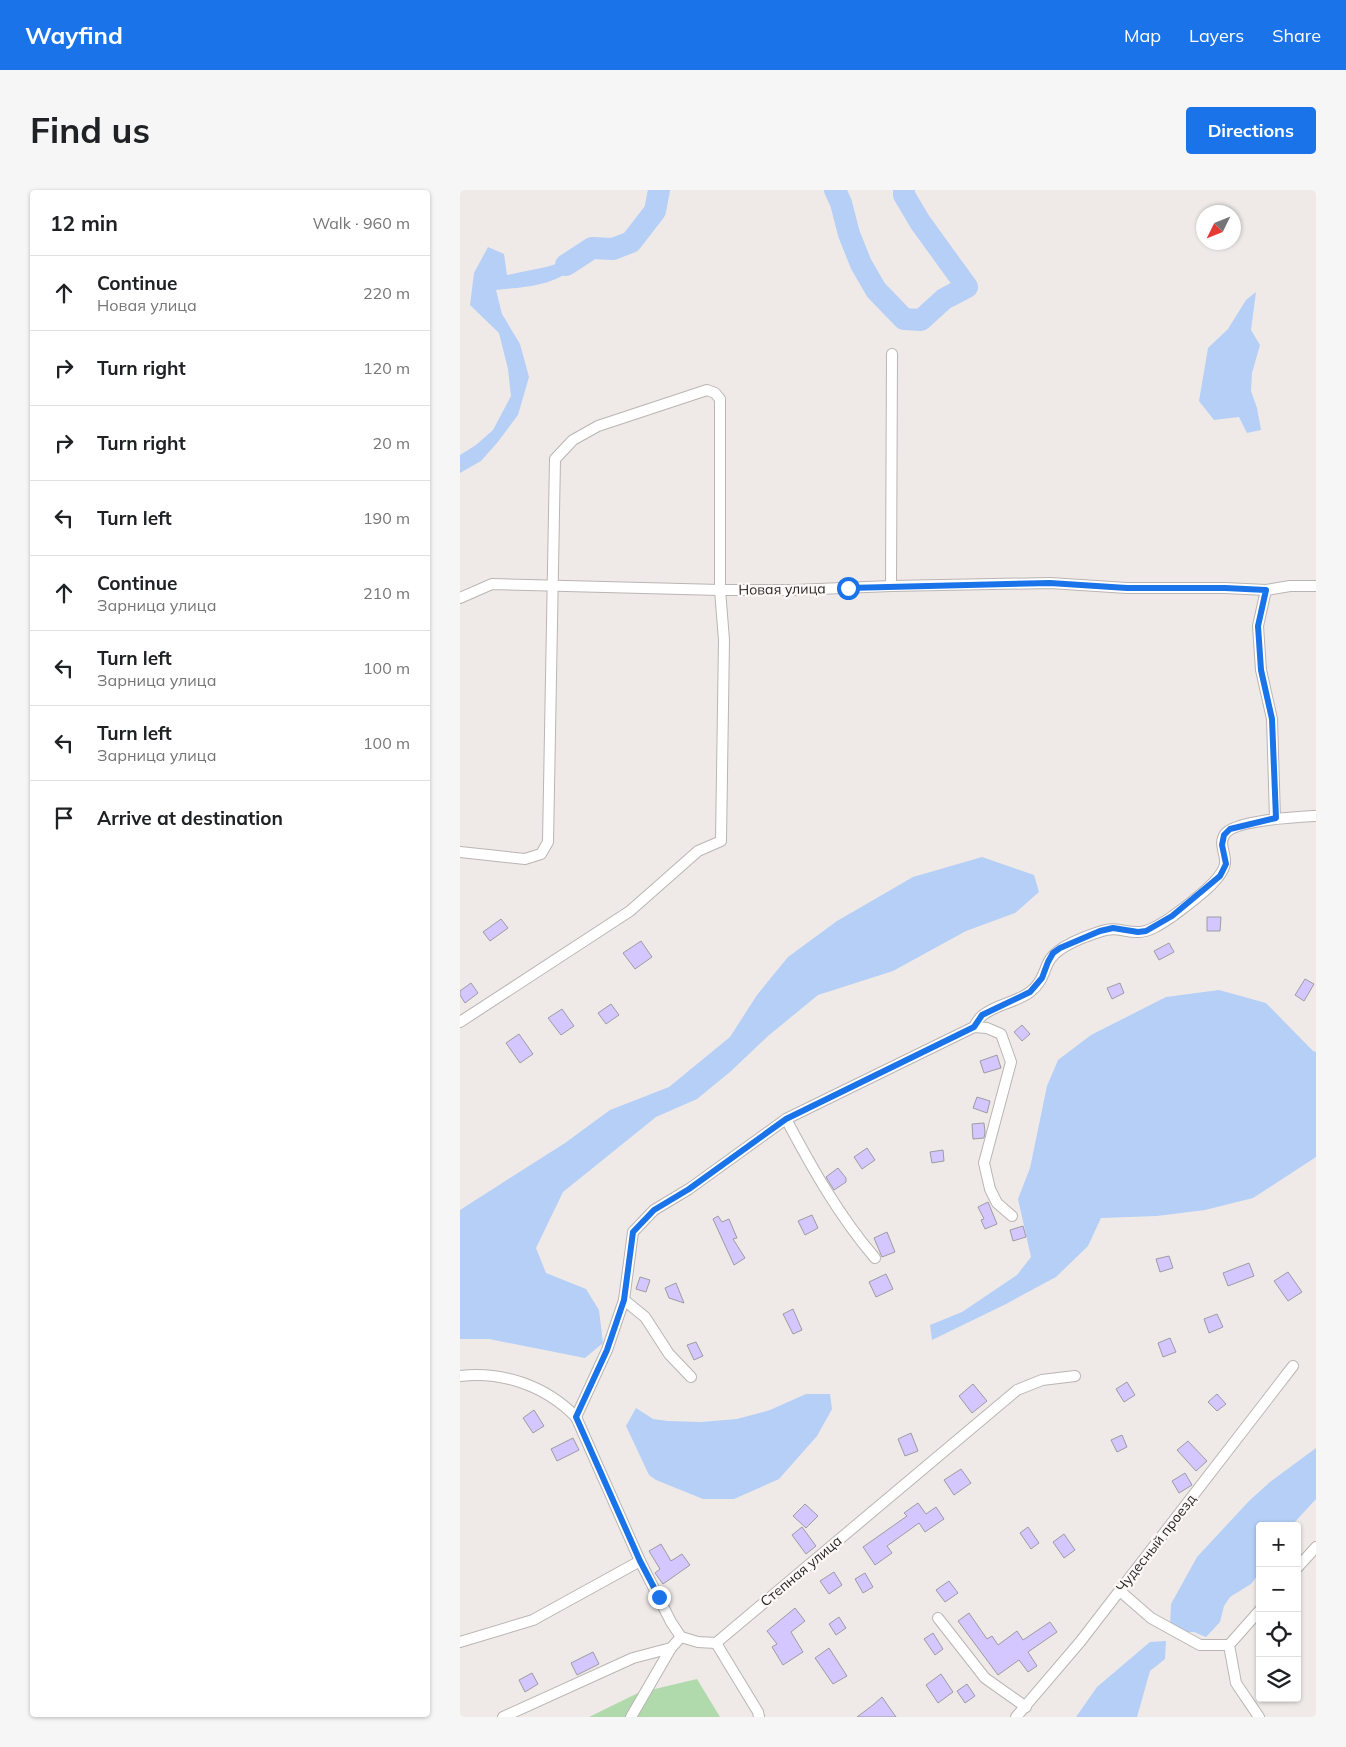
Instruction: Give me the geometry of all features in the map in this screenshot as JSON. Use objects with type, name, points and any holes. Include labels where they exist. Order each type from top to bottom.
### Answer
[{"type":"street","points":[[890,586],[892,354]]},
{"type":"street","points":[[460,852],[525,859],[541,854],[548,842],[554,459],[573,440],[598,426],[707,390],[715,393],[720,399],[720,590],[724,640],[721,841],[698,851],[630,912],[460,1022]]},
{"type":"street","name":"Новая улица","points":[[460,598],[492,584],[720,590],[794,590],[1050,583],[1127,588],[1266,590],[1290,586],[1316,586]]},
{"type":"street","points":[[1266,590],[1258,626],[1261,670],[1272,719],[1276,818]]},
{"type":"street","points":[[576,1417],[607,1350],[624,1300],[633,1232],[654,1210],[689,1189],[786,1119],[974,1027],[982,1015],[1030,992],[1042,978],[1053,953],[1060,948],[1100,931],[1113,928],[1138,932],[1146,931],[1172,916],[1220,876],[1226,864],[1222,845],[1224,835],[1230,829],[1276,818],[1316,816]]},
{"type":"street","points":[[974,1027],[987,1028],[1001,1034],[1011,1062],[984,1163],[990,1189],[997,1203],[1012,1216]]},
{"type":"street","points":[[786,1119],[812,1168],[856,1236],[875,1258]]},
{"type":"street","points":[[624,1300],[644,1317],[669,1354],[691,1377]]},
{"type":"street","name":"Чудесный проезд","points":[[1016,1717],[1120,1591],[1292,1366]]},
{"type":"street","points":[[460,1376],[476,1374],[520,1382],[544,1391],[564,1405],[576,1417],[640,1561],[670,1622],[682,1637],[698,1642],[716,1643],[758,1712],[759,1717]]},
{"type":"street","name":"Степная улица","points":[[716,1643],[1017,1390],[1042,1380],[1075,1376]]},
{"type":"street","points":[[1298,1567],[1316,1547]]},
{"type":"street","points":[[460,1642],[533,1620],[640,1561]]},
{"type":"street","points":[[1120,1591],[1151,1618],[1200,1645],[1229,1645],[1258,1612]]},
{"type":"street","points":[[938,1618],[985,1678],[1026,1707]]},
{"type":"street","points":[[631,1717],[671,1648],[682,1637]]},
{"type":"street","points":[[1229,1645],[1236,1683],[1259,1717]]},
{"type":"street","points":[[503,1717],[633,1658],[671,1648]]},
{"type":"green space","points":[[697,1679],[720,1717],[589,1717],[638,1693]]},
{"type":"water","points":[[488,247],[504,254],[507,275],[570,260],[592,248],[573,268],[556,279],[526,287],[496,290],[502,314],[520,344],[529,377],[518,415],[481,461],[460,473],[460,455],[476,445],[493,430],[511,396],[508,369],[499,333],[470,305],[474,273]]},
{"type":"water","points":[[1256,292],[1251,330],[1260,345],[1252,373],[1251,391],[1257,408],[1261,430],[1247,433],[1239,417],[1214,420],[1199,401],[1208,348],[1228,329],[1246,300]]},
{"type":"water","points":[[982,857],[1034,875],[1039,892],[1015,913],[966,931],[893,971],[818,995],[697,1099],[656,1117],[563,1192],[536,1248],[546,1273],[586,1289],[599,1310],[603,1343],[585,1358],[489,1339],[460,1339],[460,1210],[565,1143],[610,1110],[669,1087],[730,1037],[757,995],[788,957],[837,921],[913,877]]},
{"type":"water","points":[[1219,990],[1266,1003],[1316,1052],[1316,1157],[1253,1198],[1205,1210],[1157,1216],[1101,1218],[1088,1246],[1056,1277],[932,1340],[930,1325],[962,1312],[1017,1275],[1031,1257],[1018,1199],[1030,1168],[1047,1086],[1058,1060],[1091,1035],[1166,997]]},
{"type":"water","points":[[806,1394],[830,1394],[832,1409],[817,1436],[779,1479],[734,1499],[703,1499],[656,1480],[649,1475],[626,1426],[636,1408],[653,1419],[701,1422],[737,1419],[770,1410]]},
{"type":"water","points":[[1316,1448],[1316,1499],[1295,1522],[1256,1522],[1256,1577],[1251,1584],[1230,1597],[1224,1606],[1220,1622],[1206,1637],[1194,1632],[1177,1632],[1170,1627],[1171,1604],[1197,1557],[1249,1501],[1270,1482]]},
{"type":"water","points":[[1166,1641],[1165,1659],[1150,1671],[1137,1717],[1076,1717],[1097,1687],[1150,1642]]},
{"type":"building","points":[[1207,917],[1221,917],[1220,931],[1207,931]]},
{"type":"building","points":[[501,919],[508,928],[490,941],[483,932]]},
{"type":"building","points":[[641,941],[652,957],[635,969],[623,953]]},
{"type":"building","points":[[1169,943],[1174,952],[1159,960],[1154,951]]},
{"type":"building","points":[[1305,979],[1314,984],[1304,1001],[1295,995]]},
{"type":"building","points":[[471,983],[478,993],[465,1003],[460,995],[460,991]]},
{"type":"building","points":[[1120,983],[1124,993],[1112,999],[1107,988]]},
{"type":"building","points":[[611,1004],[619,1015],[606,1024],[598,1013]]},
{"type":"building","points":[[562,1009],[574,1026],[561,1035],[548,1018]]},
{"type":"building","points":[[1022,1025],[1030,1034],[1022,1041],[1014,1032]]},
{"type":"building","points":[[519,1034],[533,1054],[520,1063],[506,1043]]},
{"type":"building","points":[[997,1055],[1001,1068],[984,1073],[980,1061]]},
{"type":"building","points":[[977,1097],[990,1101],[987,1113],[973,1108]]},
{"type":"building","points":[[984,1123],[984,1138],[973,1139],[972,1124]]},
{"type":"building","points":[[867,1148],[875,1160],[862,1169],[854,1157]]},
{"type":"building","points":[[943,1150],[944,1161],[932,1163],[930,1152]]},
{"type":"building","points":[[838,1168],[846,1178],[846,1182],[834,1190],[826,1177]]},
{"type":"building","points":[[988,1202],[997,1224],[985,1229],[981,1220],[984,1219],[978,1207]]},
{"type":"building","points":[[812,1215],[818,1228],[805,1235],[798,1221]]},
{"type":"building","points":[[718,1216],[722,1222],[729,1219],[737,1238],[733,1239],[745,1258],[734,1265],[713,1219]]},
{"type":"building","points":[[1023,1226],[1026,1237],[1013,1241],[1010,1230]]},
{"type":"building","points":[[887,1232],[895,1252],[882,1257],[874,1238]]},
{"type":"building","points":[[1169,1256],[1173,1268],[1160,1272],[1156,1259]]},
{"type":"building","points":[[1249,1263],[1254,1276],[1228,1286],[1223,1273]]},
{"type":"building","points":[[1288,1272],[1302,1292],[1288,1301],[1274,1281]]},
{"type":"building","points":[[886,1274],[893,1289],[876,1297],[869,1282]]},
{"type":"building","points":[[640,1277],[650,1280],[646,1292],[636,1289]]},
{"type":"building","points":[[676,1283],[684,1303],[669,1298],[665,1288]]},
{"type":"building","points":[[793,1309],[802,1330],[793,1334],[783,1314]]},
{"type":"building","points":[[1217,1314],[1223,1327],[1209,1333],[1204,1319]]},
{"type":"building","points":[[1170,1338],[1176,1352],[1163,1357],[1158,1343]]},
{"type":"building","points":[[696,1342],[703,1356],[694,1360],[687,1345]]},
{"type":"building","points":[[1127,1382],[1135,1395],[1124,1402],[1116,1389]]},
{"type":"building","points":[[973,1384],[987,1401],[972,1413],[959,1396]]},
{"type":"building","points":[[1217,1394],[1226,1404],[1217,1411],[1208,1402]]},
{"type":"building","points":[[534,1410],[544,1426],[533,1433],[523,1418]]},
{"type":"building","points":[[911,1433],[918,1451],[905,1456],[898,1439]]},
{"type":"building","points":[[1122,1435],[1127,1447],[1117,1452],[1111,1440]]},
{"type":"building","points":[[573,1438],[579,1450],[557,1461],[551,1449]]},
{"type":"building","points":[[1188,1441],[1207,1461],[1196,1471],[1177,1450]]},
{"type":"building","points":[[961,1469],[971,1483],[954,1495],[944,1480]]},
{"type":"building","points":[[1185,1473],[1192,1485],[1179,1493],[1172,1481]]},
{"type":"building","points":[[918,1503],[926,1514],[936,1507],[944,1519],[925,1532],[919,1523],[887,1546],[892,1553],[875,1565],[863,1547],[907,1516],[904,1513]]},
{"type":"building","points":[[805,1504],[818,1516],[806,1528],[793,1516]]},
{"type":"building","points":[[802,1527],[816,1546],[806,1554],[792,1535]]},
{"type":"building","points":[[1028,1527],[1039,1543],[1031,1549],[1020,1533]]},
{"type":"building","points":[[1064,1534],[1075,1550],[1064,1558],[1053,1542]]},
{"type":"building","points":[[661,1544],[671,1561],[682,1554],[690,1565],[663,1584],[655,1573],[660,1569],[649,1551]]},
{"type":"building","points":[[834,1572],[842,1585],[829,1594],[820,1581]]},
{"type":"building","points":[[865,1573],[873,1587],[863,1593],[855,1579]]},
{"type":"building","points":[[949,1581],[958,1593],[945,1602],[936,1590]]},
{"type":"building","points":[[795,1608],[805,1621],[791,1632],[803,1652],[783,1665],[772,1647],[777,1644],[767,1631]]},
{"type":"building","points":[[969,1613],[987,1639],[992,1636],[998,1645],[1017,1631],[1023,1640],[1050,1622],[1057,1632],[1028,1652],[1037,1666],[1028,1672],[1019,1660],[998,1675],[958,1621]]},
{"type":"building","points":[[839,1617],[846,1628],[836,1635],[829,1624]]},
{"type":"building","points":[[933,1633],[943,1649],[935,1655],[924,1639]]},
{"type":"building","points":[[829,1648],[847,1676],[833,1684],[815,1658]]},
{"type":"building","points":[[593,1652],[599,1664],[577,1675],[571,1663]]},
{"type":"building","points":[[532,1673],[538,1684],[525,1692],[519,1680]]},
{"type":"building","points":[[941,1674],[953,1692],[938,1703],[926,1685]]},
{"type":"building","points":[[967,1684],[975,1696],[965,1703],[957,1691]]},
{"type":"building","points":[[882,1697],[896,1717],[857,1717],[873,1705]]},
{"type":"waterway","points":[[566,265],[592,248],[613,249],[631,242],[655,211],[659,190]]},
{"type":"waterway","points":[[835,190],[861,264],[876,290],[904,319],[921,320],[944,299],[967,287],[920,222],[904,195],[904,190]]},
{"type":"route","points":[[659,1597],[640,1561],[576,1417],[607,1350],[624,1300],[633,1232],[654,1210],[689,1189],[786,1119],[974,1027],[982,1015],[1030,992],[1042,978],[1053,953],[1060,948],[1100,931],[1113,928],[1138,932],[1146,931],[1172,916],[1220,876],[1226,864],[1222,845],[1224,835],[1230,829],[1276,818],[1272,719],[1261,670],[1258,626],[1266,590],[1127,588],[1050,583],[848,588]]}]
